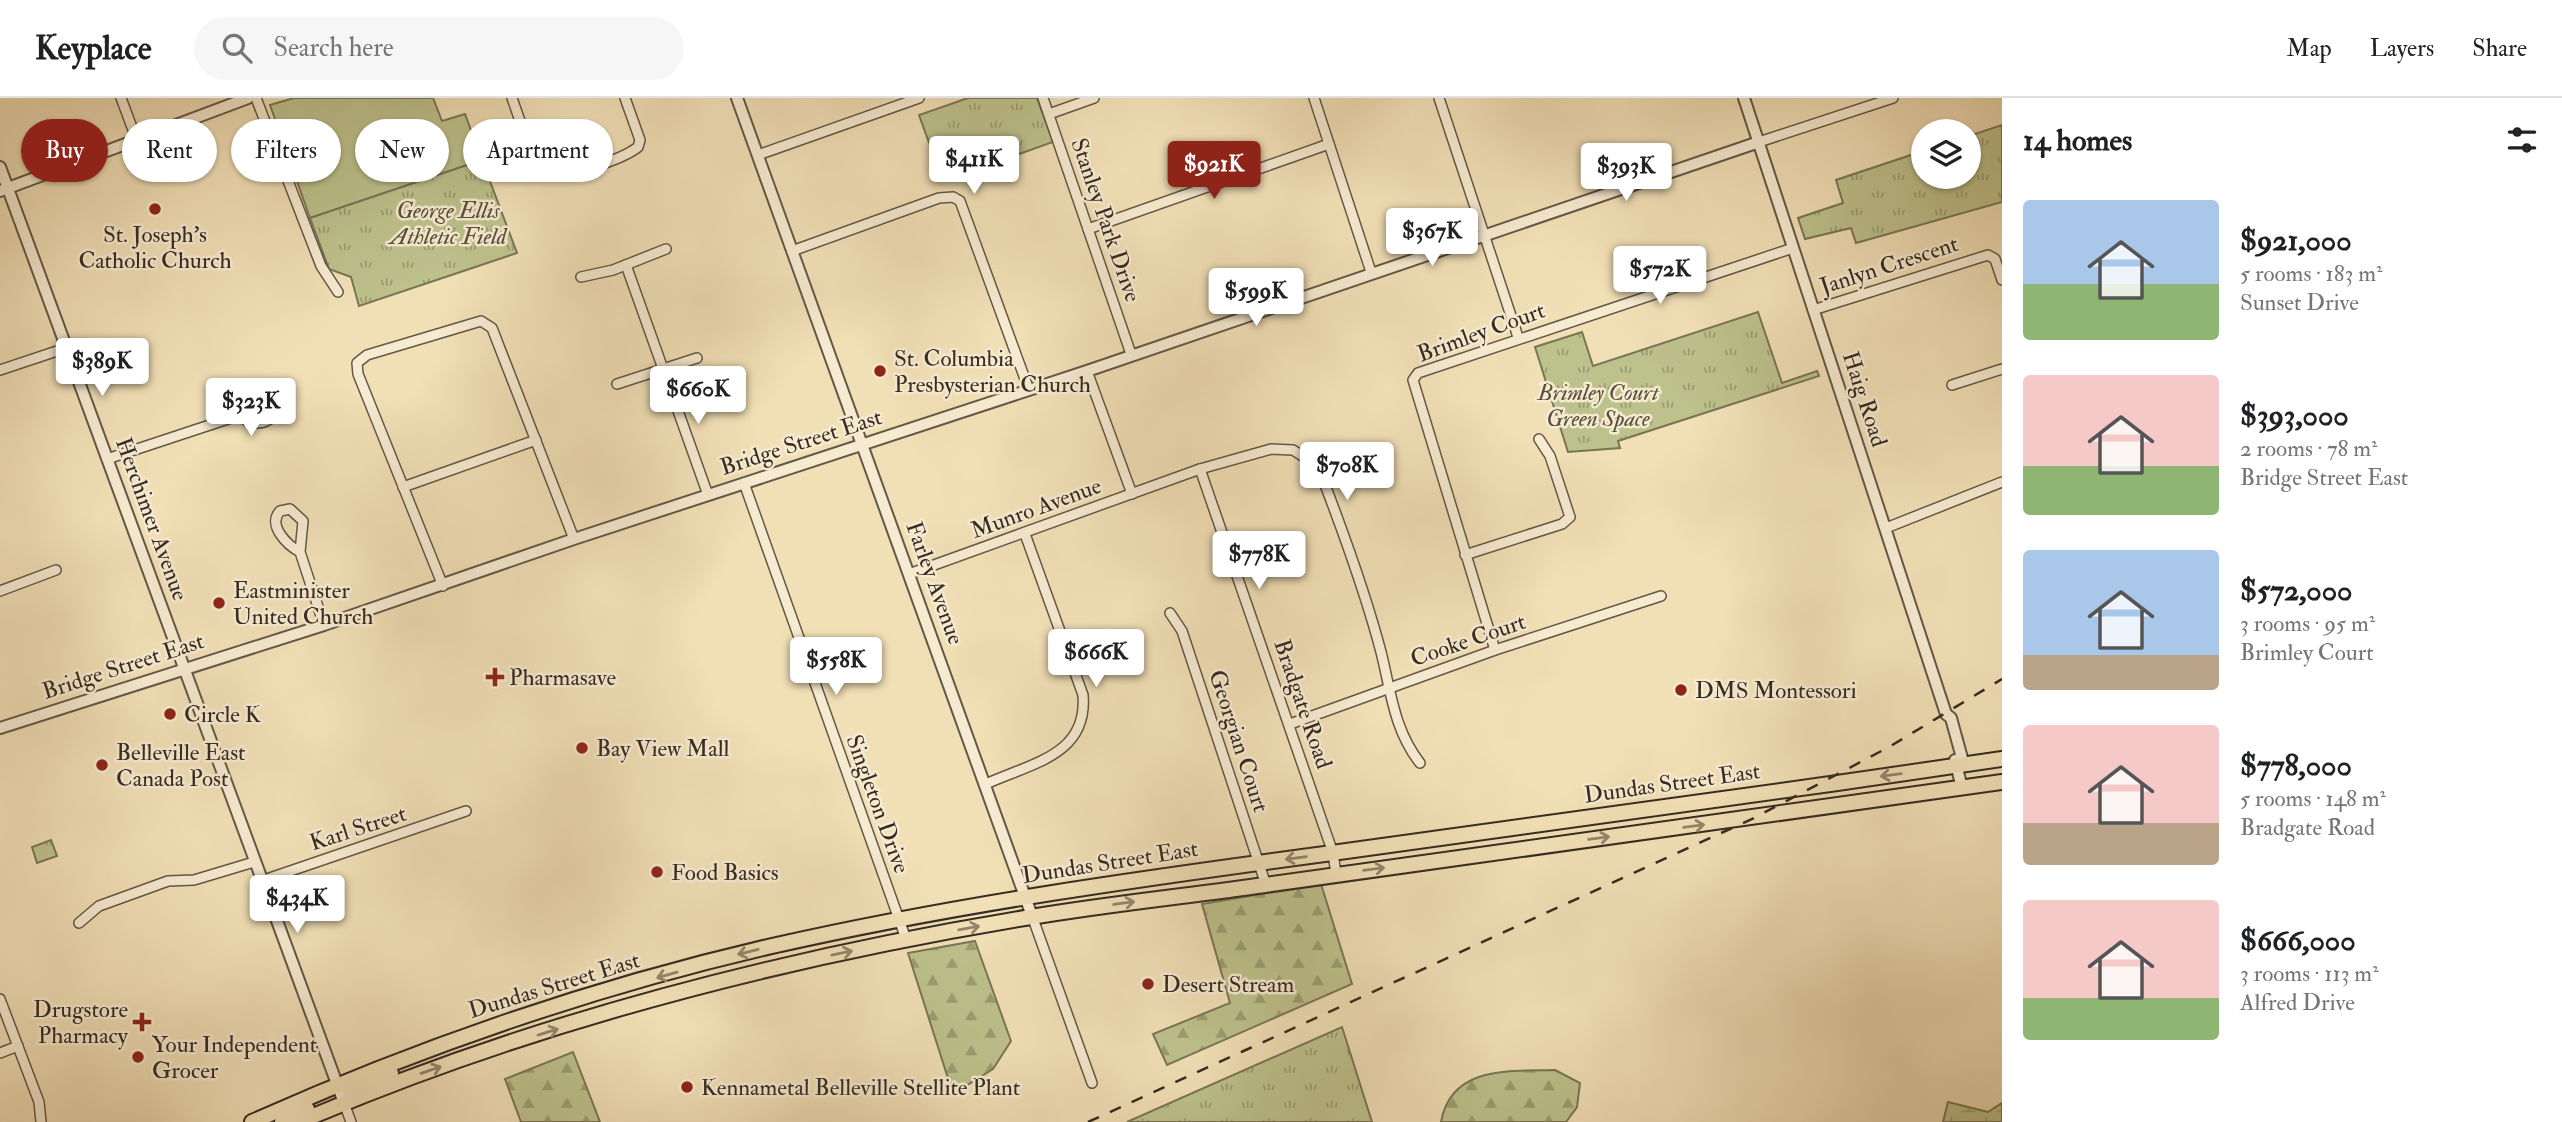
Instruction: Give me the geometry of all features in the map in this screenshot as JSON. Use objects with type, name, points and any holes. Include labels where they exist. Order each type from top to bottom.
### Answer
[{"type":"main road","name":"Dundas Street East","points":[[252,1122],[337,1084],[516,1020],[724,958],[899,920],[1084,888],[1259,862],[2002,759]]},
{"type":"main road","name":"Dundas Street East","points":[[299,1122],[459,1060],[617,1010],[777,966],[906,939],[1032,916],[2002,782]]},
{"type":"main road","points":[[1622,812],[1627,835]]},
{"type":"main road","points":[[1506,828],[1512,850]]},
{"type":"main road","points":[[1084,888],[1088,908]]},
{"type":"main road","points":[[344,1103],[353,1091],[409,1065],[428,1050]]},
{"type":"main road","points":[[282,1122],[325,1099],[337,1084]]},
{"type":"street","points":[[121,98],[129,119]]},
{"type":"street","points":[[189,119],[248,98]]},
{"type":"street","points":[[257,98],[321,266],[338,292]]},
{"type":"street","points":[[512,98],[535,164],[540,172],[550,176],[589,168],[638,147],[640,140],[625,98]]},
{"type":"street","name":"Farley Avenue","points":[[737,98],[1092,1083]]},
{"type":"street","points":[[758,155],[919,98]]},
{"type":"street","name":"Stanley Park Drive","points":[[1043,98],[1131,355]]},
{"type":"street","points":[[1049,114],[1094,98]]},
{"type":"street","points":[[1314,98],[1371,272]]},
{"type":"street","points":[[1439,98],[1518,337]]},
{"type":"street","name":"Haig Road","points":[[1744,98],[1946,714],[1945,721],[1959,765],[1962,788]]},
{"type":"street","name":"Bridge Street East","points":[[0,728],[443,586],[574,539],[1087,371],[1483,234],[1892,98]]},
{"type":"street","points":[[4,190],[122,144]]},
{"type":"street","points":[[1088,229],[1329,144]]},
{"type":"street","name":"Herchimer Avenue","points":[[0,167],[4,190],[66,348],[351,1122]]},
{"type":"street","points":[[792,251],[939,198],[953,197],[960,201],[1029,390]]},
{"type":"street","name":"Brimley Court","points":[[1495,650],[1413,380],[1418,373],[1518,337],[1793,248]]},
{"type":"street","points":[[581,277],[626,265],[666,249]]},
{"type":"street","name":"Janlyn Crescent","points":[[1813,310],[1988,255],[1995,259],[2002,280]]},
{"type":"street","points":[[626,265],[708,495]]},
{"type":"street","points":[[443,586],[358,374],[357,363],[367,355],[481,321],[487,323],[492,328],[574,539]]},
{"type":"street","points":[[0,370],[66,348]]},
{"type":"street","points":[[617,384],[696,358]]},
{"type":"street","points":[[1952,385],[2002,369]]},
{"type":"street","name":"Munro Avenue","points":[[909,575],[1132,494],[1087,371]]},
{"type":"street","points":[[107,459],[240,415]]},
{"type":"street","points":[[1465,555],[1563,524],[1570,517],[1550,456],[1539,439]]},
{"type":"street","points":[[403,487],[536,440]]},
{"type":"street","points":[[1132,494],[1200,469],[1271,449],[1293,450],[1312,462],[1333,506],[1381,652],[1403,739],[1420,763]]},
{"type":"street","name":"Bradgate Road","points":[[1200,469],[1290,724],[1333,853],[1336,874]]},
{"type":"street","points":[[1886,528],[2002,482]]},
{"type":"street","name":"Singleton Drive","points":[[744,483],[906,939]]},
{"type":"street","points":[[300,552],[280,534],[275,525],[280,511],[290,509],[303,521],[300,552],[324,625]]},
{"type":"street","points":[[986,784],[1066,747],[1079,732],[1085,715],[1083,695],[1025,534]]},
{"type":"street","points":[[0,591],[56,570]]},
{"type":"street","name":"Cooke Court","points":[[1290,724],[1495,650],[1661,596]]},
{"type":"street","name":"Georgian Court","points":[[1170,613],[1182,631],[1266,885]]},
{"type":"street","name":"Karl Street","points":[[261,881],[466,811]]},
{"type":"street","points":[[79,923],[99,906],[168,881],[194,880],[254,862]]},
{"type":"street","points":[[0,999],[39,1102],[41,1122]]},
{"type":"street","points":[[0,1053],[18,1046]]},
{"type":"green space","points":[[294,98],[433,98],[441,119],[355,119],[355,182],[417,182],[310,218],[297,182],[341,182],[341,119],[275,119],[270,105]]},
{"type":"green space","points":[[968,98],[1037,98],[1053,142],[943,181],[919,115]]},
{"type":"green space","points":[[465,114],[467,119],[463,119],[463,166],[449,171],[449,119]]},
{"type":"green space","points":[[2002,125],[2002,202],[1856,243],[1851,228],[1805,239],[1798,218],[1843,203],[1836,180],[1911,155],[1911,189],[1981,189],[1981,132]]},
{"type":"green space","name":"George Ellis Athletic Field","points":[[463,166],[463,182],[490,182],[517,253],[359,306],[351,277],[329,269],[310,218],[417,182],[449,182],[449,171]]},
{"type":"green space","name":"Brimley Court Green Space","points":[[1758,312],[1782,383],[1817,371],[1819,376],[1618,441],[1620,448],[1568,452],[1535,347],[1582,332],[1593,366]]},
{"type":"green space","points":[[51,840],[57,856],[37,863],[32,847]]},
{"type":"green space","points":[[1321,884],[1352,984],[1167,1065],[1153,1034],[1230,1003],[1202,904]]},
{"type":"green space","points":[[975,941],[1011,1041],[993,1069],[953,1094],[908,953]]},
{"type":"green space","points":[[1342,1027],[1372,1122],[1127,1122]]},
{"type":"green space","points":[[573,1052],[600,1122],[521,1122],[505,1079]]},
{"type":"green space","points":[[1555,1070],[1580,1083],[1577,1107],[1566,1122],[1441,1122],[1447,1103],[1457,1090],[1470,1081],[1502,1072]]},
{"type":"green space","points":[[1948,1102],[1988,1112],[2002,1103],[2002,1122],[1943,1122]]},
{"type":"railway","points":[[1088,1122],[1754,818],[1889,747],[2002,679]]},
{"type":"place","name":"St. Joseph's Catholic Church","points":[[155,209]]},
{"type":"place","name":"St. Columbia Presbysterian Church","points":[[880,371]]},
{"type":"place","name":"Eastminister United Church","points":[[219,603]]},
{"type":"place","name":"Pharmasave","points":[[495,677]]},
{"type":"place","name":"DMS Montessori","points":[[1681,690]]},
{"type":"place","name":"Circle K","points":[[170,714]]},
{"type":"place","name":"Bay View Mall","points":[[582,748]]},
{"type":"place","name":"Belleville East Canada Post","points":[[102,765]]},
{"type":"place","name":"Food Basics","points":[[657,872]]},
{"type":"place","name":"Desert Stream","points":[[1148,984]]},
{"type":"place","name":"Drugstore Pharmacy","points":[[142,1022]]},
{"type":"place","name":"Your Independent Grocer","points":[[138,1057]]},
{"type":"place","name":"Kennametal Belleville Stellite Plant","points":[[687,1087]]}]
